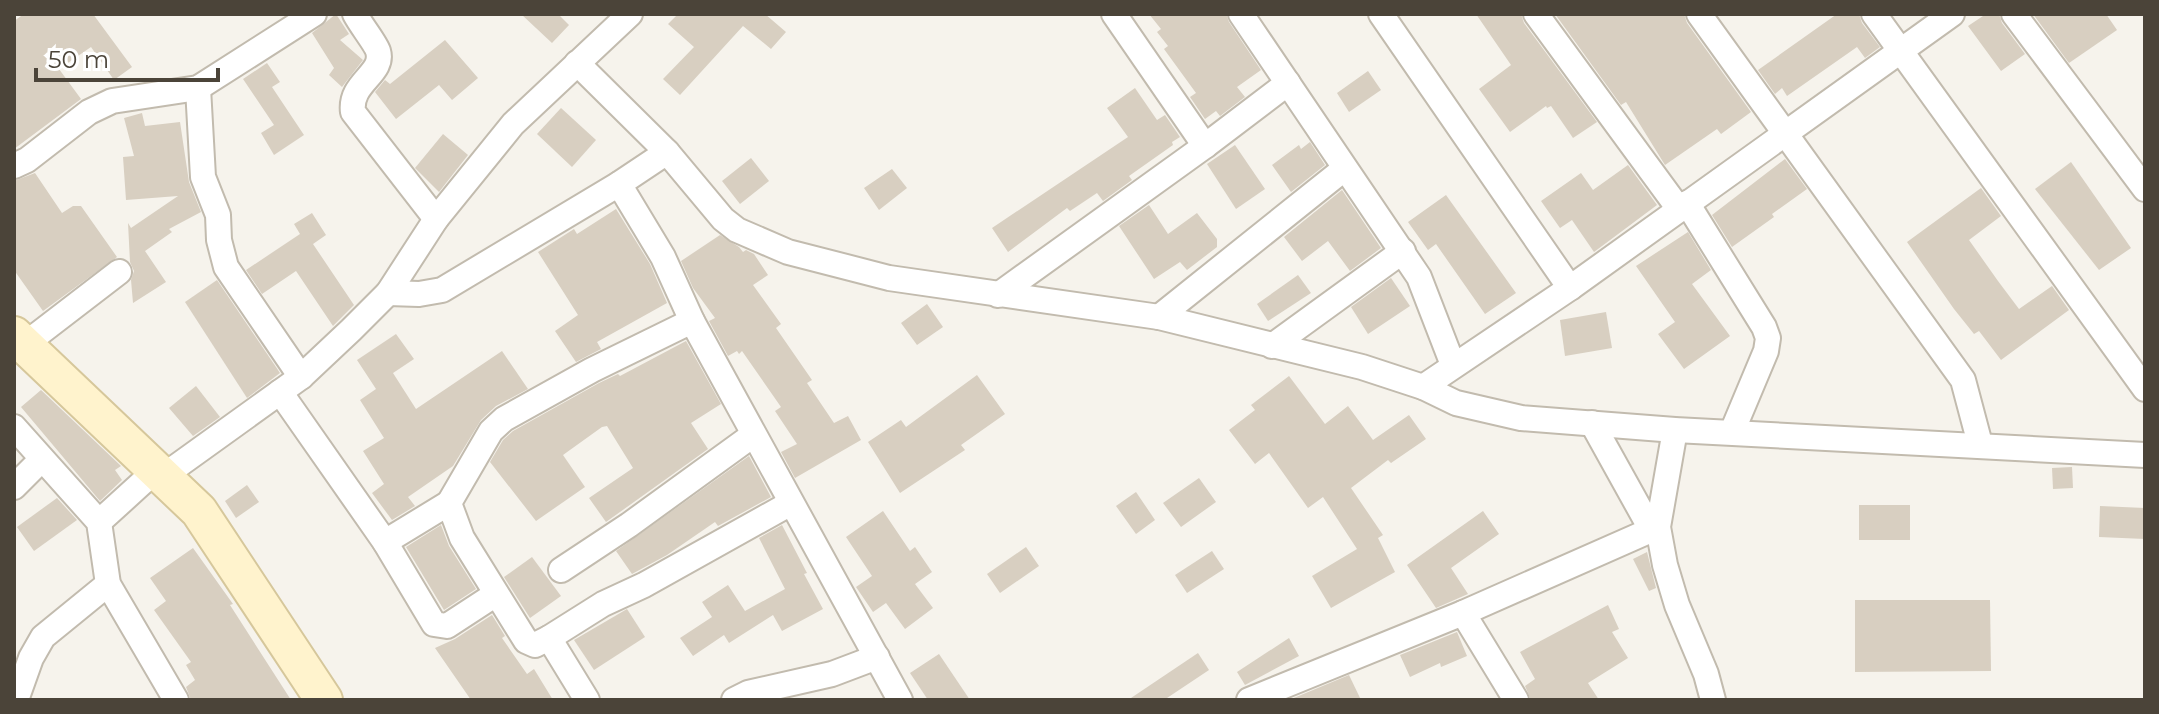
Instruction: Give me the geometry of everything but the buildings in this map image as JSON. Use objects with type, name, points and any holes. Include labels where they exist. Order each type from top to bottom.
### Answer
[{"type":"street","points":[[14,166],[27,160],[78,119],[112,101],[198,88],[314,14]]},
{"type":"street","points":[[355,14],[366,35],[377,47],[380,57],[378,65],[355,93],[353,112],[436,219]]},
{"type":"street","points":[[99,522],[158,474],[301,377],[388,293],[436,219],[513,124],[630,14]]},
{"type":"street","points":[[1114,14],[1205,146]]},
{"type":"street","points":[[1241,14],[1344,169],[1403,251],[1428,296],[1453,365]]},
{"type":"street","points":[[1381,14],[1570,288]]},
{"type":"street","points":[[1536,14],[1683,206],[1764,327],[1768,338],[1766,351],[1732,432]]},
{"type":"street","points":[[1699,14],[1963,380],[1980,444]]},
{"type":"street","points":[[1874,14],[2145,389]]},
{"type":"street","points":[[1423,387],[1570,288],[1952,14]]},
{"type":"street","points":[[2014,14],[2145,189]]},
{"type":"street","points":[[577,63],[667,152],[723,219],[752,237],[827,264],[889,278],[1159,317],[1362,367],[1423,387],[1456,403],[1521,418],[1675,430],[2145,455]]},
{"type":"street","points":[[998,295],[1288,83]]},
{"type":"street","points":[[198,88],[203,177],[218,215],[221,254],[226,267],[301,377]]},
{"type":"street","points":[[388,293],[419,294],[442,290],[667,152]]},
{"type":"street","points":[[1159,317],[1344,169]]},
{"type":"street","points":[[619,184],[663,257],[692,321],[900,700]]},
{"type":"street","points":[[1272,346],[1403,251]]},
{"type":"street","points":[[119,272],[19,340],[199,511],[324,700]]},
{"type":"street","points":[[385,542],[449,503],[491,431],[504,419],[592,370],[692,321]]},
{"type":"street","points":[[280,392],[385,542],[434,624],[447,626],[496,594]]},
{"type":"street","points":[[1592,423],[1655,529],[1677,605],[1706,674],[1713,700]]},
{"type":"street","points":[[14,427],[99,522],[108,584],[176,700]]},
{"type":"street","points":[[1655,529],[1675,430]]},
{"type":"street","points":[[561,570],[753,435]]},
{"type":"street","points":[[14,487],[41,460]]},
{"type":"street","points":[[449,503],[462,538],[526,641],[535,645],[603,604],[626,595],[791,503]]},
{"type":"street","points":[[1249,700],[1463,613],[1655,529]]},
{"type":"street","points":[[16,700],[22,655],[108,584]]},
{"type":"street","points":[[1463,613],[1516,700]]},
{"type":"street","points":[[549,638],[587,700]]},
{"type":"street","points":[[734,700],[748,693],[832,674],[877,657]]}]
